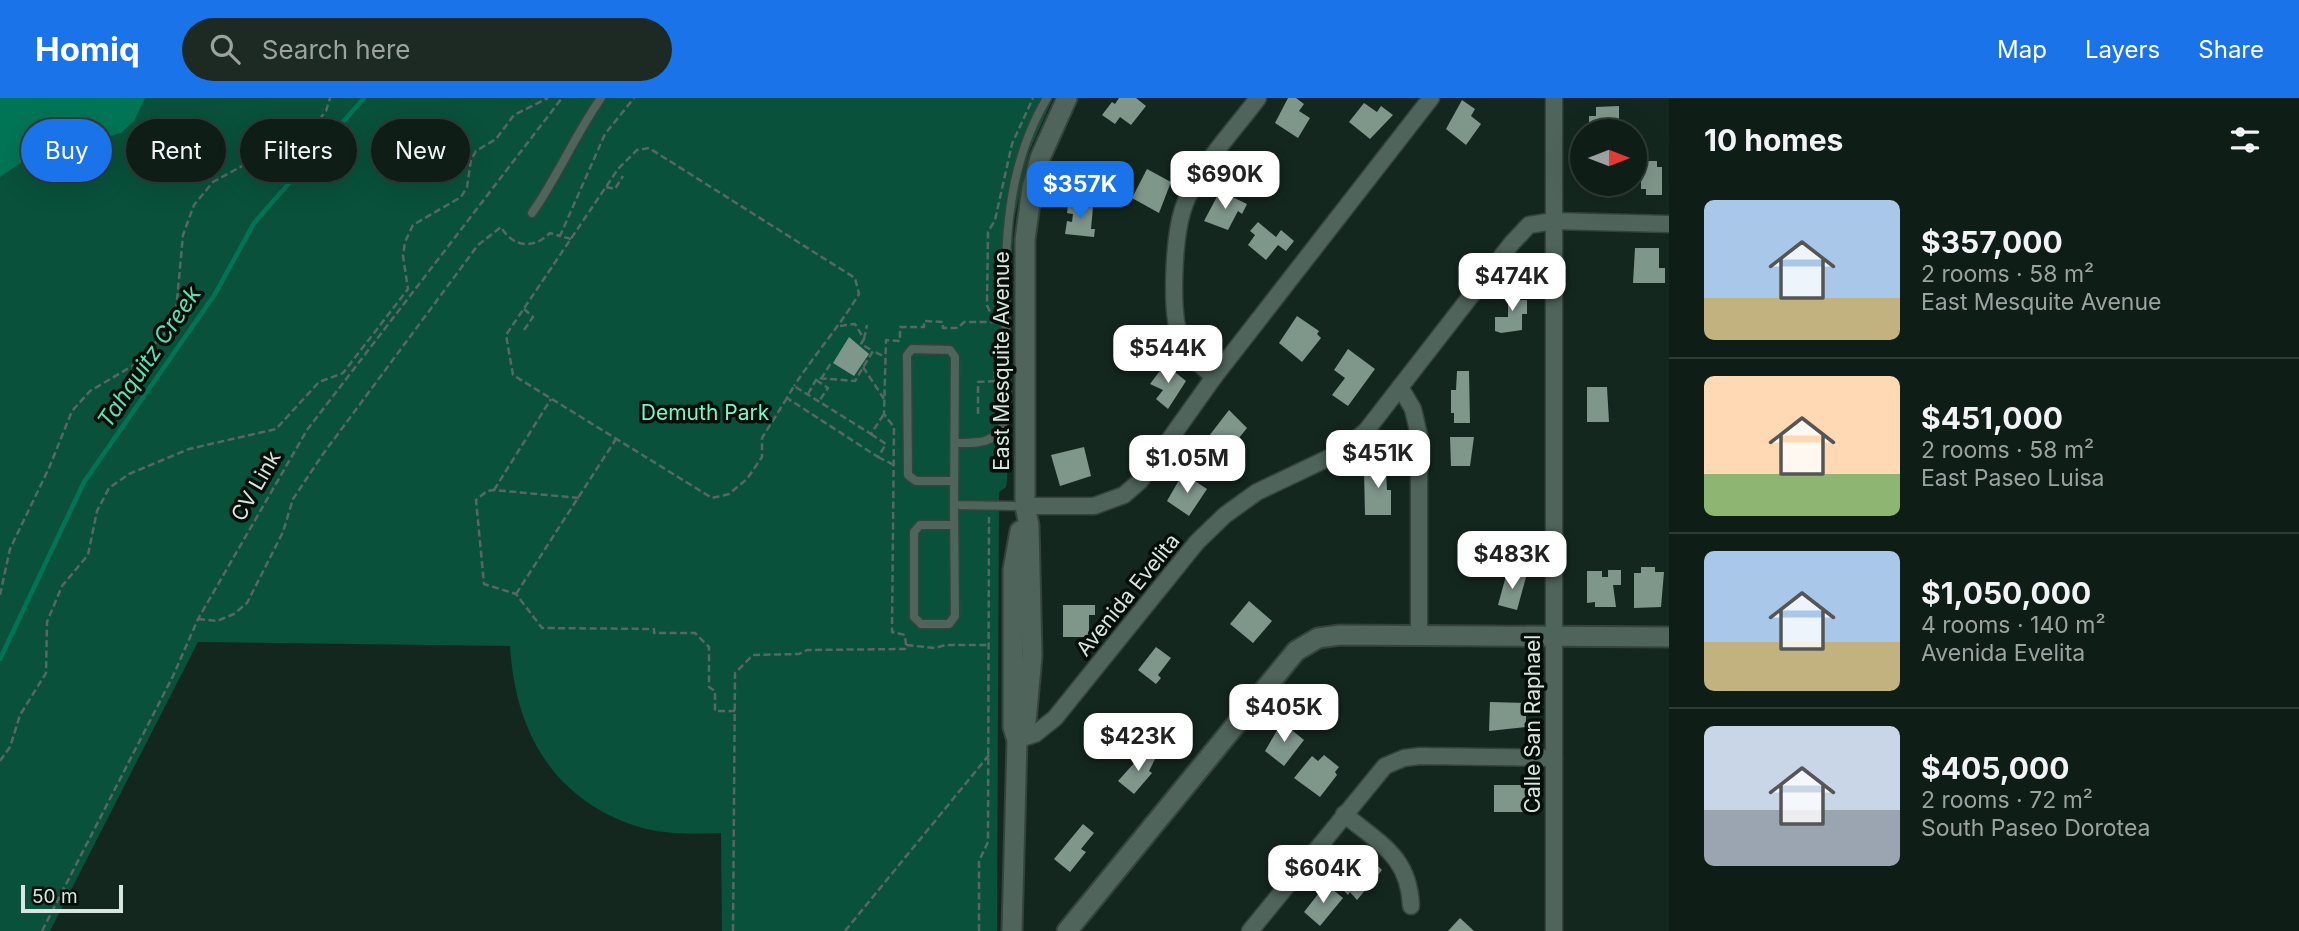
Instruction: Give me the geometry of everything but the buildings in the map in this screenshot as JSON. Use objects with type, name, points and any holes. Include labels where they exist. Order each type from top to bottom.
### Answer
[{"type":"street","name":"East Mesquite Avenue","points":[[1012,931],[1017,740],[1013,727],[1013,570],[1025,506],[1025,240],[1032,188],[1040,158],[1067,98]]},
{"type":"street","points":[[1214,377],[1193,359],[1181,341],[1175,319],[1177,243],[1183,209],[1196,182],[1258,98]]},
{"type":"street","points":[[1025,506],[1094,506],[1124,495],[1140,481],[1214,377],[1431,98]]},
{"type":"street","name":"Calle San Raphael","points":[[1554,931],[1555,98]]},
{"type":"street","name":"Avenida Evelita","points":[[1017,740],[1035,734],[1055,719],[1197,542],[1224,515],[1257,492],[1339,453],[1366,431],[1512,243],[1529,225],[1554,221],[1669,224]]},
{"type":"street","points":[[1400,387],[1413,408],[1419,435],[1419,637]]},
{"type":"street","points":[[1067,931],[1296,651],[1318,638],[1340,635],[1669,637]]},
{"type":"street","points":[[1250,931],[1385,766],[1404,758],[1554,758]]},
{"type":"street","points":[[1344,814],[1397,859],[1410,880],[1411,906]]},
{"type":"lane","points":[[531,213],[553,183],[584,122],[601,98]]},
{"type":"lane","points":[[955,443],[984,442],[996,435],[1004,423],[1005,250],[1009,208],[1021,156],[1046,98]]},
{"type":"lane","points":[[954,481],[916,481],[908,475],[907,355],[912,349],[950,350],[955,357],[955,616],[949,624],[921,624],[914,617],[914,532],[920,525],[954,525]]},
{"type":"lane","points":[[954,505],[1025,506]]},
{"type":"path","points":[[0,595],[10,549],[49,468],[72,411],[90,391],[134,365],[169,329],[176,312],[183,234],[199,198],[213,182],[253,160],[277,140],[313,127],[327,111],[330,98]]},
{"type":"path","points":[[0,761],[10,747],[24,707],[46,673],[47,622],[62,586],[88,555],[97,511],[109,488],[129,474],[189,449],[276,429],[319,382],[343,373],[408,289],[403,256],[405,242],[414,225],[461,197],[467,187],[476,151],[496,139],[514,115],[548,98]]},
{"type":"path","name":"CV Link","points":[[42,931],[173,676],[198,619],[307,430],[562,98]]},
{"type":"path","points":[[560,236],[605,134],[634,98]]},
{"type":"path","points":[[649,148],[856,278],[859,294],[831,339],[819,349],[794,386],[762,438],[762,457],[747,480],[729,494],[712,498],[513,375],[506,335],[606,187],[637,150],[649,148]]},
{"type":"path","points":[[606,187],[615,189],[623,176]]},
{"type":"path","points":[[198,619],[217,621],[234,614],[247,603],[283,532],[293,499],[323,454],[478,244],[501,227],[513,242],[524,244],[542,240],[550,233],[571,239]]},
{"type":"path","points":[[524,309],[533,317],[524,330]]},
{"type":"path","points":[[994,322],[994,334]]},
{"type":"path","points":[[840,326],[855,324],[864,339]]},
{"type":"path","points":[[865,325],[861,344],[885,357]]},
{"type":"path","points":[[808,394],[816,380],[855,381],[873,351]]},
{"type":"path","points":[[821,379],[831,363]]},
{"type":"path","points":[[863,367],[885,400]]},
{"type":"path","points":[[978,414],[978,382],[995,382],[995,370]]},
{"type":"path","points":[[816,380],[828,388],[820,401]]},
{"type":"path","points":[[794,386],[894,449]]},
{"type":"path","points":[[787,398],[895,466]]},
{"type":"path","points":[[494,490],[551,399]]},
{"type":"path","points":[[871,434],[884,414]]},
{"type":"path","points":[[516,594],[617,439]]},
{"type":"path","points":[[878,457],[886,444]]},
{"type":"path","points":[[579,498],[494,490],[487,491],[476,500],[484,584],[516,594],[542,628],[631,631],[654,629],[654,633],[695,633],[709,647],[709,687],[715,691],[715,711]]},
{"type":"path","points":[[978,931],[978,861],[988,842],[989,755],[989,515],[979,515]]},
{"type":"path","points":[[733,931],[735,673],[753,655],[799,654],[807,650],[988,645]]},
{"type":"path","points":[[710,711],[735,711]]},
{"type":"path","points":[[845,931],[989,755]]},
{"type":"green space","name":"Demuth Park","points":[[0,98],[1053,98],[1029,152],[1013,224],[1007,481],[1006,487],[999,492],[997,931],[722,931],[721,833],[678,833],[646,829],[606,814],[581,798],[560,779],[543,757],[530,732],[513,676],[510,646],[198,642],[50,931],[0,931]]},
{"type":"shaded area","points":[[0,98],[145,98],[135,119],[126,119],[126,128],[112,136],[112,119],[21,119],[21,163],[0,177]]},
{"type":"waterway","name":"Tahquitz Creek","points":[[0,659],[84,482],[215,294],[254,223],[364,98]]}]
